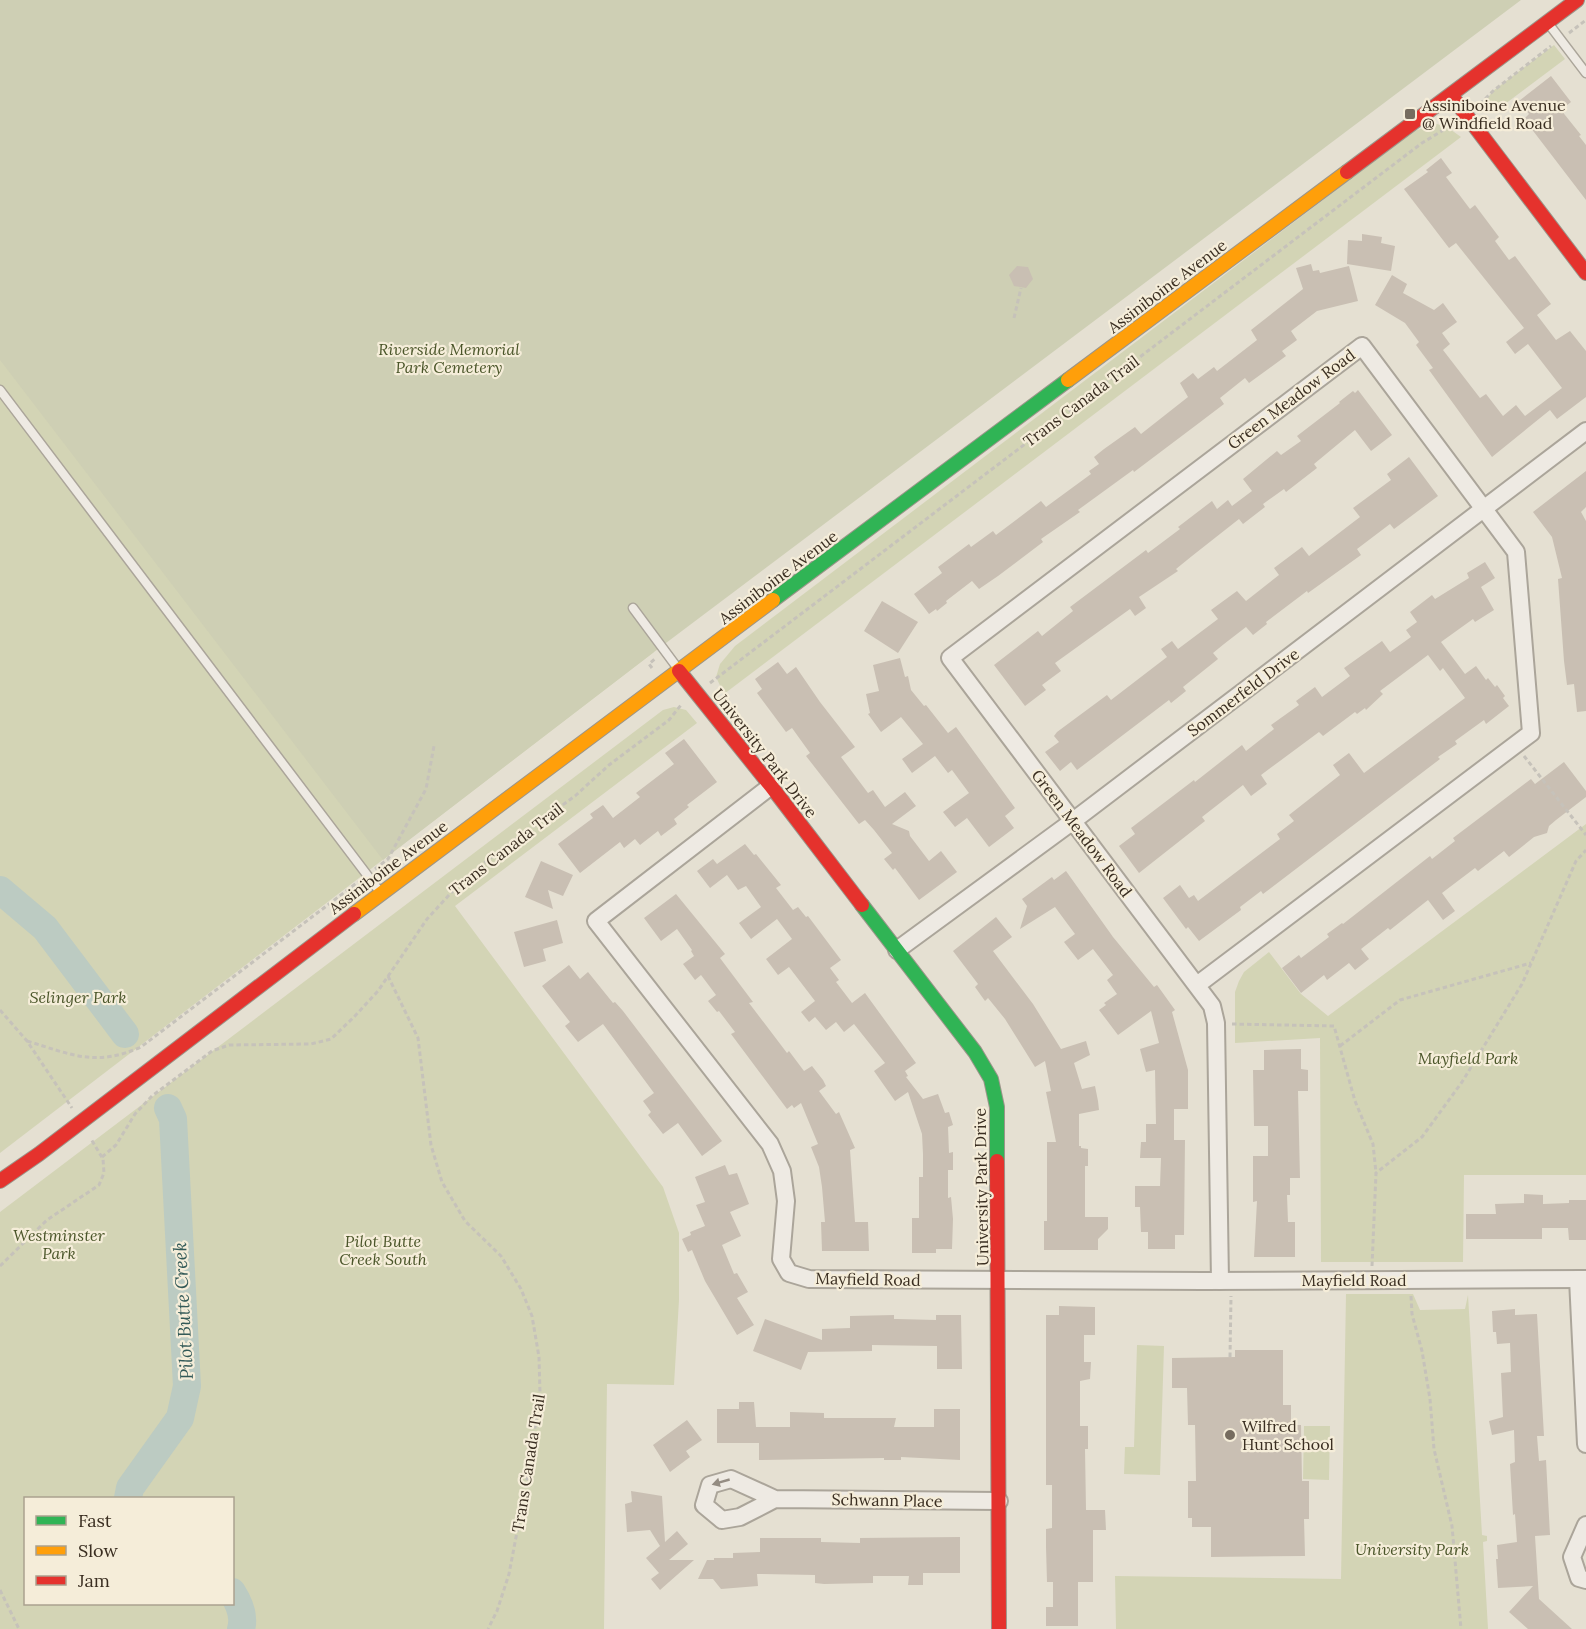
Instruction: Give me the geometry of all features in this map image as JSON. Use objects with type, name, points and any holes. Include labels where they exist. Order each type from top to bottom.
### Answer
[{"type":"street","name":"Assiniboine Avenue","points":[[0,1181],[82,1122],[381,892],[1577,0]]},
{"type":"street","points":[[1451,95],[1586,273]]},
{"type":"street","name":"Green Meadow Road","points":[[1197,985],[1532,733],[1516,552],[1362,346],[950,658],[1212,1006],[1216,1023],[1220,1281]]},
{"type":"street","name":"Sommerfeld Drive","points":[[897,950],[1074,821],[1586,431]]},
{"type":"street","name":"University Park Drive","points":[[679,671],[897,950],[975,1052],[991,1079],[997,1107],[999,1629]]},
{"type":"street","name":"Mayfield Road","points":[[771,786],[596,921],[770,1144],[782,1171],[786,1202],[781,1259],[789,1273],[809,1279],[1220,1281],[1582,1279]]},
{"type":"street","points":[[1582,1279],[1586,1444]]},
{"type":"street","name":"Schwann Place","points":[[775,1499],[999,1501]]},
{"type":"street","points":[[1586,1526],[1572,1557],[1579,1578],[1586,1580]]},
{"type":"lane","points":[[1547,22],[1586,73]]},
{"type":"lane","points":[[0,390],[381,892]]},
{"type":"lane","points":[[633,608],[679,671]]},
{"type":"path","points":[[1486,100],[1493,91],[1586,20]]},
{"type":"path","name":"Trans Canada Trail","points":[[718,678],[1422,143],[1448,129]]},
{"type":"path","points":[[1014,318],[1021,290]]},
{"type":"path","name":"Trans Canada Trail","points":[[488,1629],[497,1611],[509,1574],[528,1474],[540,1394],[539,1357],[532,1316],[521,1288],[501,1256],[465,1221],[442,1182],[430,1145],[418,1038],[388,976],[426,919],[461,882],[575,796],[609,765],[669,720],[679,706]]},
{"type":"path","points":[[1515,745],[1586,836]]},
{"type":"path","points":[[27,1041],[74,1055],[99,1059],[121,1056],[141,1047],[388,859],[426,789],[434,746]]},
{"type":"path","points":[[1376,1173],[1422,1137],[1462,1082],[1522,984],[1576,861],[1586,850]]},
{"type":"path","points":[[1340,1046],[1400,1000],[1531,963]]},
{"type":"path","points":[[102,1157],[116,1145],[135,1114],[152,1096],[212,1051],[230,1045],[311,1044],[331,1039],[354,1017],[388,976]]},
{"type":"path","points":[[0,1010],[27,1041],[82,1122],[102,1157],[104,1173],[99,1185],[47,1220],[0,1266]]},
{"type":"path","points":[[1216,1023],[1334,1026],[1355,1101],[1374,1144],[1376,1173],[1371,1280]]},
{"type":"path","points":[[1410,1279],[1412,1314],[1422,1351],[1430,1399],[1434,1449],[1452,1526],[1461,1629]]},
{"type":"path","points":[[1230,1357],[1231,1293]]},
{"type":"path","points":[[0,1590],[19,1629]]},
{"type":"green space","name":"Riverside Memorial Park Cemetery","points":[[0,0],[1521,0],[654,652],[383,860],[0,360]]},
{"type":"green space","points":[[1554,45],[1565,59],[1493,113],[1486,100],[1493,91]]},
{"type":"green space","points":[[1437,124],[1447,127],[1461,137],[724,694],[716,677],[720,664],[735,646],[1414,131]]},
{"type":"green space","name":"Selinger Park","points":[[0,271],[654,652],[0,1153]]},
{"type":"green space","name":"Pilot Butte Creek South","points":[[674,707],[686,710],[697,723],[455,906],[663,1187],[679,1233],[679,1300],[674,1385],[607,1384],[604,1629],[0,1629],[0,1212],[663,710]]},
{"type":"green space","name":"Mayfield Park","points":[[1586,824],[1586,1175],[1464,1175],[1463,1262],[1321,1262],[1320,1038],[1235,1043],[1235,992],[1244,972],[1269,952],[1301,994],[1328,1016]]},
{"type":"green space","name":"University Park","points":[[1346,1294],[1413,1294],[1420,1310],[1465,1309],[1468,1295],[1482,1535],[1487,1536],[1487,1541],[1483,1542],[1488,1629],[1116,1629],[1115,1576],[1341,1579]]},
{"type":"green space","points":[[1137,1345],[1164,1346],[1160,1475],[1124,1474],[1125,1447],[1134,1447]]},
{"type":"green space","points":[[1304,1426],[1330,1426],[1329,1480],[1303,1479]]},
{"type":"building","points":[[1551,76],[1571,102],[1561,110],[1586,145],[1586,200],[1524,119],[1529,114],[1519,101]]},
{"type":"building","points":[[1441,158],[1452,173],[1446,177],[1470,209],[1475,205],[1499,237],[1495,241],[1509,260],[1515,256],[1551,304],[1537,315],[1556,340],[1570,331],[1586,351],[1586,397],[1557,419],[1550,410],[1492,457],[1429,370],[1433,368],[1416,345],[1419,342],[1405,323],[1375,305],[1392,275],[1407,284],[1403,293],[1434,310],[1443,303],[1457,322],[1442,333],[1450,344],[1443,350],[1480,398],[1486,394],[1503,416],[1516,405],[1525,416],[1562,388],[1528,344],[1515,354],[1506,342],[1524,328],[1456,243],[1449,248],[1404,189],[1428,172],[1426,170]]},
{"type":"building","points":[[1362,234],[1382,237],[1381,243],[1395,246],[1391,271],[1347,264],[1348,240],[1362,241]]},
{"type":"building","points":[[1311,264],[1313,271],[1319,270],[1320,273],[1349,266],[1358,301],[1317,311],[1291,331],[1297,340],[1282,351],[1286,356],[1249,383],[1245,378],[1220,398],[1224,404],[1134,472],[1133,470],[1078,510],[1080,512],[1041,539],[1043,542],[998,576],[979,589],[972,581],[937,611],[936,609],[929,614],[914,594],[942,573],[938,567],[969,544],[971,547],[993,531],[996,535],[1041,501],[1046,507],[1091,474],[1089,471],[1099,464],[1094,457],[1104,449],[1135,427],[1141,434],[1188,397],[1180,383],[1193,373],[1198,379],[1214,367],[1217,371],[1257,340],[1251,330],[1303,289],[1296,268]]},
{"type":"building","points":[[1017,266],[1028,267],[1033,279],[1026,288],[1014,286],[1009,275]]},
{"type":"building","points":[[1358,390],[1392,435],[1371,451],[1355,430],[1314,464],[1317,468],[1286,492],[1284,489],[1263,504],[1265,507],[1243,524],[1239,519],[1176,569],[1178,571],[1139,597],[1146,608],[1135,616],[1130,609],[1055,663],[1061,671],[1042,685],[1046,690],[1025,706],[994,665],[1038,631],[1042,636],[1073,611],[1070,607],[1146,550],[1148,553],[1212,501],[1217,509],[1228,500],[1232,506],[1252,491],[1243,479],[1277,451],[1281,455],[1301,441],[1297,436],[1353,391],[1355,393]]},
{"type":"building","points":[[1409,457],[1438,496],[1394,529],[1390,524],[1357,549],[1361,555],[1308,593],[1307,591],[1266,622],[1267,624],[1253,635],[1246,627],[1224,644],[1213,653],[1218,659],[1183,687],[1186,691],[1171,703],[1169,700],[1077,770],[1071,762],[1060,771],[1045,752],[1059,742],[1054,736],[1057,732],[1107,695],[1111,700],[1167,657],[1161,649],[1172,641],[1178,649],[1218,619],[1211,610],[1237,591],[1246,601],[1279,575],[1274,568],[1302,547],[1309,556],[1360,517],[1353,508],[1391,480],[1387,474]]},
{"type":"building","points":[[1586,471],[1586,507],[1581,512],[1586,521],[1586,711],[1577,712],[1574,684],[1567,685],[1564,661],[1558,579],[1562,578],[1552,537],[1533,512]]},
{"type":"building","points":[[1485,562],[1495,578],[1481,587],[1494,610],[1475,622],[1473,619],[1441,642],[1465,674],[1476,666],[1486,680],[1488,678],[1495,687],[1497,685],[1509,706],[1486,724],[1484,720],[1455,741],[1457,744],[1438,757],[1440,759],[1263,894],[1261,891],[1240,907],[1241,910],[1199,941],[1188,927],[1186,929],[1163,898],[1180,885],[1189,898],[1194,895],[1198,901],[1280,839],[1277,834],[1294,821],[1289,815],[1340,775],[1333,765],[1349,753],[1364,773],[1465,698],[1443,668],[1440,671],[1428,655],[1380,691],[1383,694],[1366,710],[1365,708],[1357,714],[1355,712],[1323,736],[1319,732],[1261,775],[1267,784],[1251,796],[1243,785],[1202,817],[1205,821],[1139,873],[1119,846],[1135,834],[1131,828],[1242,745],[1246,751],[1274,729],[1271,725],[1299,705],[1296,701],[1315,687],[1322,697],[1350,676],[1344,668],[1382,641],[1390,652],[1411,637],[1406,630],[1417,622],[1410,612],[1432,595],[1435,599],[1469,578],[1467,573]]},
{"type":"building","points":[[882,601],[918,622],[898,653],[864,631]]},
{"type":"building","points":[[900,658],[911,690],[948,733],[956,727],[1015,808],[1005,816],[1014,828],[989,847],[967,818],[955,827],[943,812],[969,793],[952,770],[948,773],[935,756],[912,773],[902,759],[923,744],[901,717],[881,732],[868,714],[870,713],[866,694],[879,691],[873,665]]},
{"type":"building","points":[[778,662],[787,674],[796,667],[855,747],[841,757],[868,793],[873,790],[885,807],[905,792],[916,806],[892,824],[909,831],[910,836],[929,861],[941,851],[957,872],[919,900],[895,868],[893,870],[884,859],[892,853],[874,830],[865,820],[859,824],[806,756],[810,753],[792,728],[786,732],[757,693],[762,689],[755,679]]},
{"type":"building","points":[[684,739],[717,782],[687,805],[689,807],[674,819],[677,824],[661,836],[658,831],[640,845],[635,839],[624,848],[620,842],[580,873],[558,844],[593,818],[590,814],[603,805],[613,818],[640,797],[636,793],[674,764],[665,753]]},
{"type":"building","points":[[1564,762],[1586,791],[1586,797],[1549,826],[1547,833],[1534,837],[1509,857],[1504,851],[1478,871],[1475,868],[1442,893],[1455,911],[1443,920],[1428,900],[1361,949],[1369,959],[1355,970],[1349,963],[1327,980],[1324,975],[1301,993],[1282,968],[1299,955],[1301,958],[1329,937],[1327,934],[1430,856],[1432,859],[1455,841],[1453,838],[1531,779],[1535,784]]},
{"type":"building","points":[[745,844],[781,885],[776,888],[793,910],[798,907],[806,917],[808,916],[841,960],[830,968],[839,980],[836,982],[852,1003],[865,993],[916,1063],[905,1071],[908,1076],[906,1077],[923,1099],[938,1094],[945,1113],[949,1112],[953,1125],[948,1127],[949,1153],[953,1152],[953,1170],[948,1170],[948,1198],[951,1197],[953,1219],[952,1249],[936,1249],[936,1253],[912,1253],[912,1218],[919,1218],[919,1177],[923,1177],[923,1154],[922,1134],[908,1092],[895,1101],[874,1071],[885,1063],[854,1024],[844,1032],[836,1022],[826,1030],[815,1017],[809,1022],[801,1012],[815,1001],[789,967],[778,975],[766,959],[792,939],[777,919],[751,939],[739,923],[761,907],[746,886],[738,890],[727,875],[710,888],[697,871],[713,859],[717,864]]},
{"type":"building","points":[[541,861],[573,875],[563,896],[548,890],[553,909],[525,897]]},
{"type":"building","points":[[1066,871],[1113,937],[1154,987],[1157,985],[1175,1010],[1172,1012],[1188,1070],[1188,1109],[1174,1109],[1174,1140],[1185,1140],[1184,1235],[1175,1235],[1175,1249],[1148,1249],[1148,1232],[1141,1232],[1140,1207],[1135,1207],[1135,1186],[1160,1186],[1161,1158],[1140,1158],[1141,1142],[1146,1142],[1146,1124],[1156,1124],[1155,1070],[1146,1072],[1140,1049],[1159,1043],[1151,1011],[1118,1035],[1099,1010],[1106,1005],[1104,1003],[1117,994],[1107,980],[1113,975],[1093,949],[1078,960],[1064,942],[1075,934],[1055,907],[1020,929],[1027,906],[1022,899],[1052,877],[1054,880]]},
{"type":"building","points":[[676,894],[725,954],[720,958],[753,1002],[749,1003],[787,1053],[789,1051],[804,1071],[812,1066],[823,1080],[826,1086],[819,1091],[836,1114],[839,1112],[855,1148],[850,1150],[855,1222],[868,1222],[869,1251],[822,1251],[821,1222],[825,1222],[822,1187],[819,1167],[811,1147],[818,1144],[801,1103],[794,1108],[792,1105],[787,1109],[731,1034],[735,1032],[708,1001],[716,995],[701,975],[695,980],[683,964],[694,956],[677,929],[661,941],[644,918]]},
{"type":"building","points":[[996,917],[1012,937],[993,951],[1033,1004],[1061,1049],[1086,1041],[1090,1055],[1074,1063],[1082,1089],[1095,1086],[1098,1101],[1099,1110],[1079,1114],[1079,1146],[1088,1149],[1088,1166],[1085,1166],[1085,1217],[1108,1217],[1108,1229],[1098,1239],[1098,1250],[1044,1250],[1044,1221],[1047,1221],[1047,1142],[1056,1142],[1046,1092],[1051,1091],[1045,1061],[1035,1067],[1005,1019],[988,998],[985,1001],[975,987],[978,984],[953,951]]},
{"type":"building","points":[[557,920],[563,943],[543,949],[546,961],[524,967],[514,932]]},
{"type":"building","points":[[569,965],[580,979],[588,972],[613,1003],[615,1002],[623,1011],[722,1141],[702,1156],[678,1123],[663,1134],[648,1115],[651,1112],[643,1101],[654,1093],[603,1024],[578,1042],[565,1026],[570,1022],[542,986]]},
{"type":"building","points":[[1301,1049],[1301,1069],[1308,1070],[1308,1091],[1298,1091],[1300,1178],[1290,1178],[1290,1195],[1287,1195],[1288,1222],[1295,1222],[1295,1257],[1254,1257],[1257,1201],[1253,1202],[1253,1156],[1268,1156],[1268,1126],[1254,1126],[1253,1070],[1264,1070],[1264,1050]]},
{"type":"building","points":[[725,1165],[729,1175],[737,1173],[749,1204],[730,1212],[741,1236],[722,1245],[734,1274],[737,1273],[748,1292],[737,1298],[754,1325],[737,1335],[705,1281],[692,1250],[688,1252],[682,1239],[691,1235],[690,1232],[705,1226],[696,1205],[705,1202],[695,1177]]},
{"type":"building","points":[[1524,1194],[1543,1195],[1543,1204],[1586,1200],[1586,1240],[1569,1240],[1568,1228],[1542,1228],[1542,1239],[1466,1239],[1466,1214],[1496,1214],[1495,1204],[1524,1203]]},
{"type":"building","points":[[1059,1306],[1095,1307],[1095,1335],[1084,1335],[1084,1362],[1091,1362],[1090,1379],[1080,1381],[1080,1426],[1088,1426],[1088,1449],[1085,1449],[1086,1510],[1105,1510],[1106,1530],[1093,1530],[1093,1582],[1078,1582],[1078,1626],[1046,1626],[1046,1607],[1053,1607],[1053,1582],[1047,1582],[1046,1547],[1046,1529],[1052,1528],[1052,1485],[1046,1485],[1046,1315],[1059,1315]]},
{"type":"building","points":[[1515,1309],[1515,1315],[1537,1314],[1544,1436],[1537,1436],[1539,1461],[1546,1460],[1550,1535],[1535,1536],[1539,1599],[1572,1629],[1528,1629],[1509,1612],[1533,1586],[1498,1588],[1497,1545],[1517,1542],[1510,1464],[1515,1462],[1514,1430],[1492,1435],[1489,1421],[1503,1417],[1501,1373],[1511,1372],[1510,1343],[1497,1344],[1496,1332],[1493,1332],[1492,1311]]},
{"type":"building","points":[[894,1315],[894,1319],[936,1320],[936,1315],[961,1315],[962,1369],[937,1369],[937,1346],[872,1345],[872,1351],[808,1352],[801,1370],[753,1351],[765,1319],[822,1340],[822,1329],[850,1328],[850,1316]]},
{"type":"building","points":[[1235,1350],[1283,1350],[1283,1405],[1291,1405],[1291,1425],[1301,1425],[1302,1481],[1309,1481],[1309,1519],[1304,1519],[1305,1556],[1211,1557],[1211,1527],[1192,1527],[1192,1518],[1188,1518],[1188,1481],[1196,1481],[1195,1425],[1188,1425],[1187,1388],[1172,1388],[1172,1358],[1235,1357]]},
{"type":"building","points":[[739,1402],[754,1402],[756,1427],[790,1427],[790,1412],[824,1413],[824,1418],[896,1418],[894,1427],[934,1427],[934,1409],[960,1409],[960,1460],[901,1457],[901,1460],[884,1460],[884,1458],[759,1460],[759,1443],[717,1443],[717,1409],[739,1409]]},
{"type":"building","points":[[687,1420],[702,1440],[686,1451],[690,1457],[670,1472],[653,1445]]},
{"type":"building","points":[[631,1491],[662,1496],[665,1542],[677,1531],[688,1544],[669,1560],[694,1560],[660,1590],[651,1579],[659,1573],[646,1558],[660,1546],[650,1530],[627,1532],[625,1504],[632,1502]]},
{"type":"building","points":[[960,1537],[960,1573],[923,1573],[923,1585],[908,1585],[909,1576],[873,1576],[873,1583],[824,1584],[815,1583],[815,1575],[757,1574],[758,1586],[721,1589],[713,1579],[698,1579],[707,1560],[733,1558],[733,1553],[760,1552],[760,1538],[821,1538],[821,1542],[860,1543],[860,1538]]},
{"type":"waterway","name":"Pilot Butte Creek","points":[[0,890],[45,928],[125,1034]]},
{"type":"waterway","name":"Pilot Butte Creek","points":[[128,1497],[130,1488],[180,1418],[187,1386],[173,1119],[168,1108]]},
{"type":"waterway","name":"Pilot Butte Creek","points":[[234,1596],[241,1610],[241,1629]]},
{"type":"traffic: fast","points":[[773,600],[1068,380]]},
{"type":"traffic: fast","points":[[862,905],[975,1052],[991,1079],[997,1107],[997,1161]]},
{"type":"traffic: slow","points":[[1068,380],[1347,172]]},
{"type":"traffic: slow","points":[[354,914],[773,600]]},
{"type":"traffic: jam","points":[[1347,172],[1577,0]]},
{"type":"traffic: jam","points":[[1451,95],[1586,273]]},
{"type":"traffic: jam","points":[[679,671],[862,905]]},
{"type":"traffic: jam","points":[[0,1181],[39,1154],[354,914]]},
{"type":"traffic: jam","points":[[997,1161],[999,1629]]},
{"type":"place","name":"Assiniboine Avenue @ Windfield Road","points":[[1410,114]]},
{"type":"place","name":"Wilfred Hunt School","points":[[1230,1435]]},
{"type":"park label","name":"Westminster Park","points":[[59,1244]]}]
